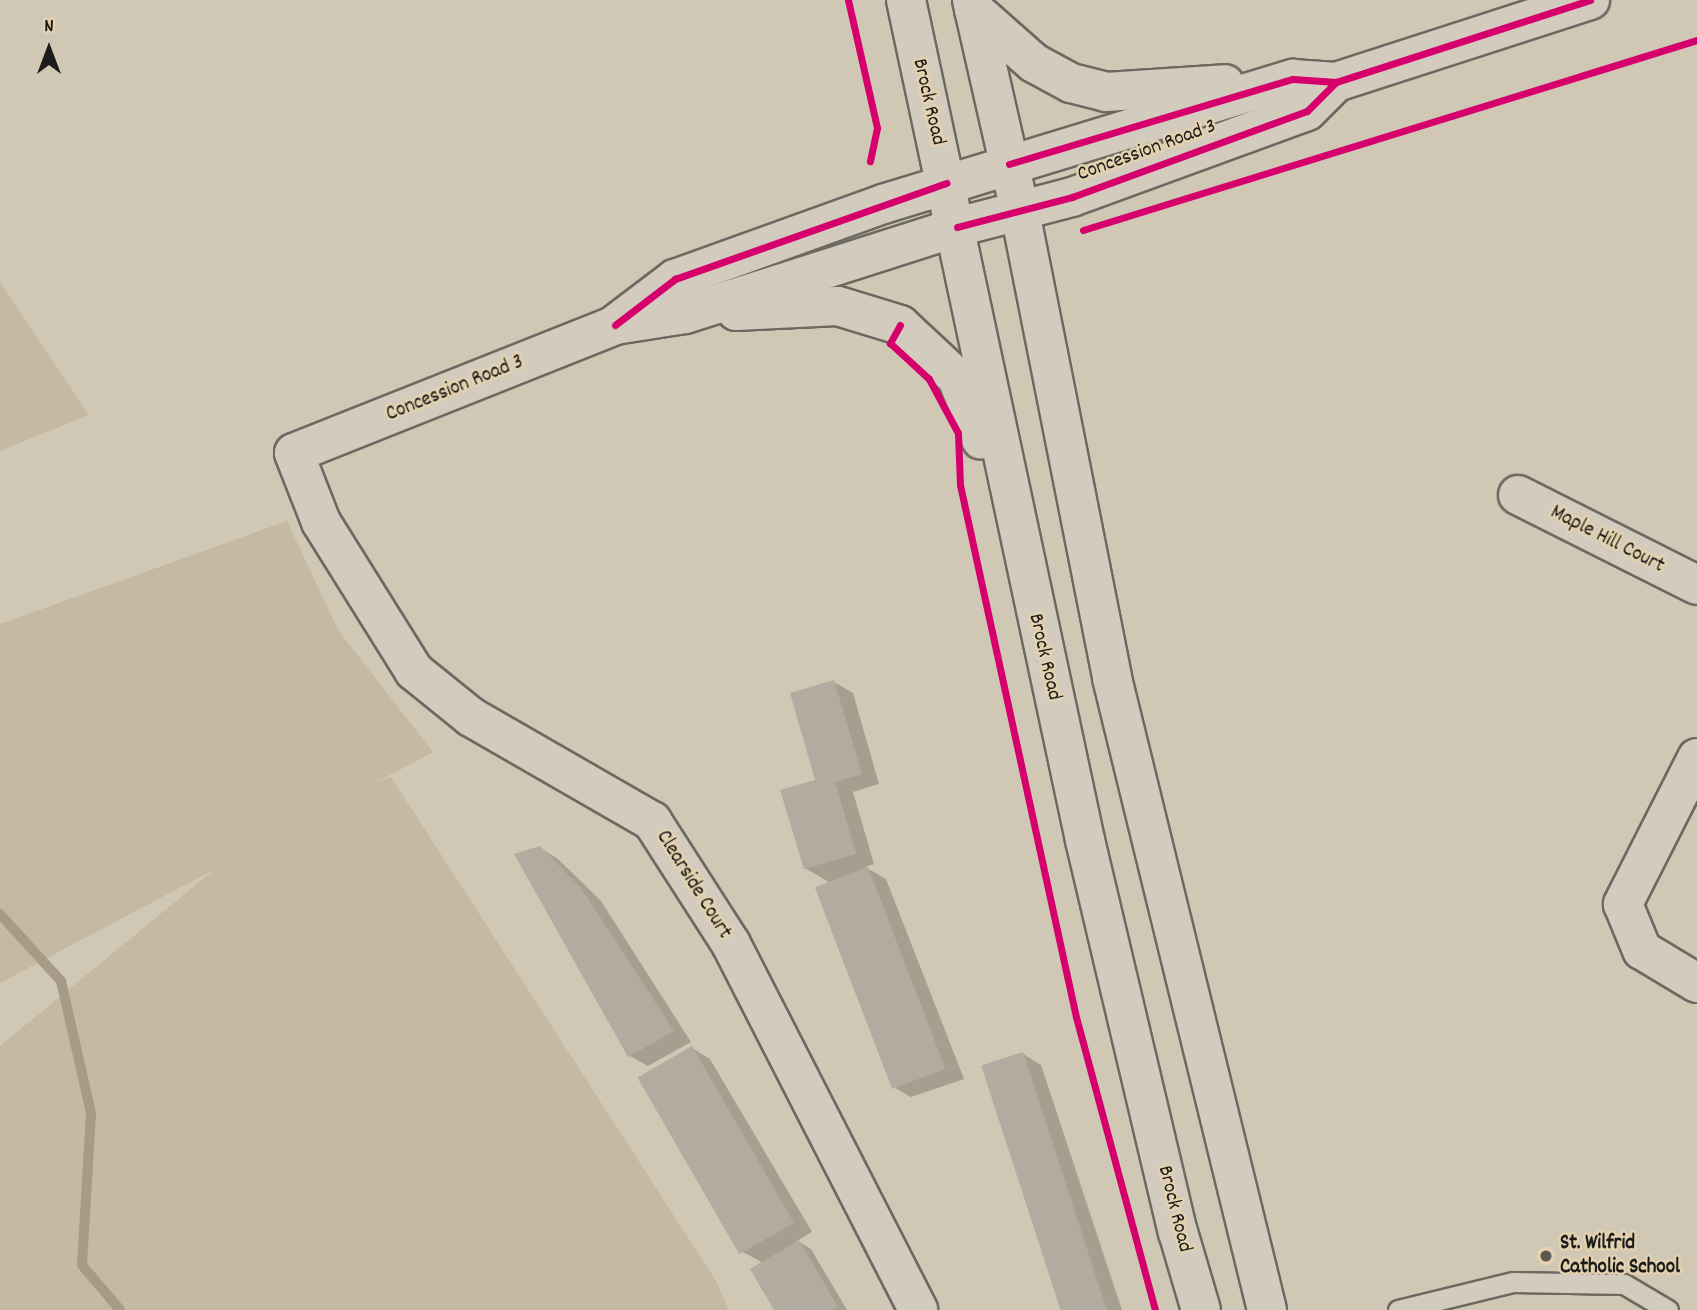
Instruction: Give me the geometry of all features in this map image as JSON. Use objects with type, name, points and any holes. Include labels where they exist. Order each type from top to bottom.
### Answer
[{"type":"main road","name":"Brock Road","points":[[906,0],[957,226],[1015,527],[1094,881],[1178,1232],[1202,1310]]},
{"type":"main road","name":"Concession Road 3","points":[[615,325],[675,279],[946,183],[1293,79],[1336,82],[1590,0]]},
{"type":"main road","points":[[973,5],[1034,63],[1071,83],[1107,92],[1293,79]]},
{"type":"main road","points":[[973,5],[1020,212],[1112,678],[1267,1310]]},
{"type":"main road","name":"Concession Road 3","points":[[295,453],[615,325],[685,314],[957,226],[1020,212],[1307,111],[1336,82]]},
{"type":"main road","points":[[685,314],[838,306],[900,325],[957,378],[1015,527]]},
{"type":"main road","name":"Clearside Court","points":[[295,453],[321,522],[414,671],[471,717],[652,821],[731,944],[918,1310]]},
{"type":"main road","name":"Maple Hill Court","points":[[1518,495],[1697,585]]},
{"type":"main road","points":[[1697,758],[1623,904],[1642,950],[1697,984]]},
{"type":"lane","points":[[1398,1310],[1513,1282],[1624,1284],[1668,1310]]},
{"type":"shaded area","points":[[0,282],[89,415],[0,451]]},
{"type":"shaded area","points":[[287,521],[338,630],[433,752],[375,783],[391,777],[716,1281],[729,1310],[0,1310],[0,1046],[215,869],[0,983],[0,624]]},
{"type":"building","points":[[834,680],[862,774],[835,782],[856,854],[804,869],[780,790],[815,780],[790,693]]},
{"type":"building","points":[[540,846],[582,889],[674,1031],[628,1057],[514,854]]},
{"type":"building","points":[[868,867],[945,1069],[892,1089],[815,887]]},
{"type":"building","points":[[692,1046],[794,1223],[739,1254],[637,1078]]},
{"type":"building","points":[[1023,1052],[1107,1310],[1061,1310],[981,1066]]},
{"type":"building","points":[[799,1240],[838,1307],[832,1310],[774,1310],[750,1269]]},
{"type":"waterway","points":[[0,914],[61,981],[91,1113],[82,1265],[120,1310]]},
{"type":"cycle path","points":[[848,0],[877,128],[870,161]]},
{"type":"cycle path","points":[[1009,164],[1293,79],[1336,82],[1590,0]]},
{"type":"cycle path","points":[[1083,230],[1697,40]]},
{"type":"cycle path","points":[[957,227],[1072,197],[1307,111],[1336,82]]},
{"type":"cycle path","points":[[615,325],[675,279],[946,183]]},
{"type":"cycle path","points":[[900,325],[890,343],[929,379],[958,433],[960,485],[1076,1017],[1155,1310]]},
{"type":"place","name":"St. Wilfrid Catholic School","points":[[1546,1256]]}]
